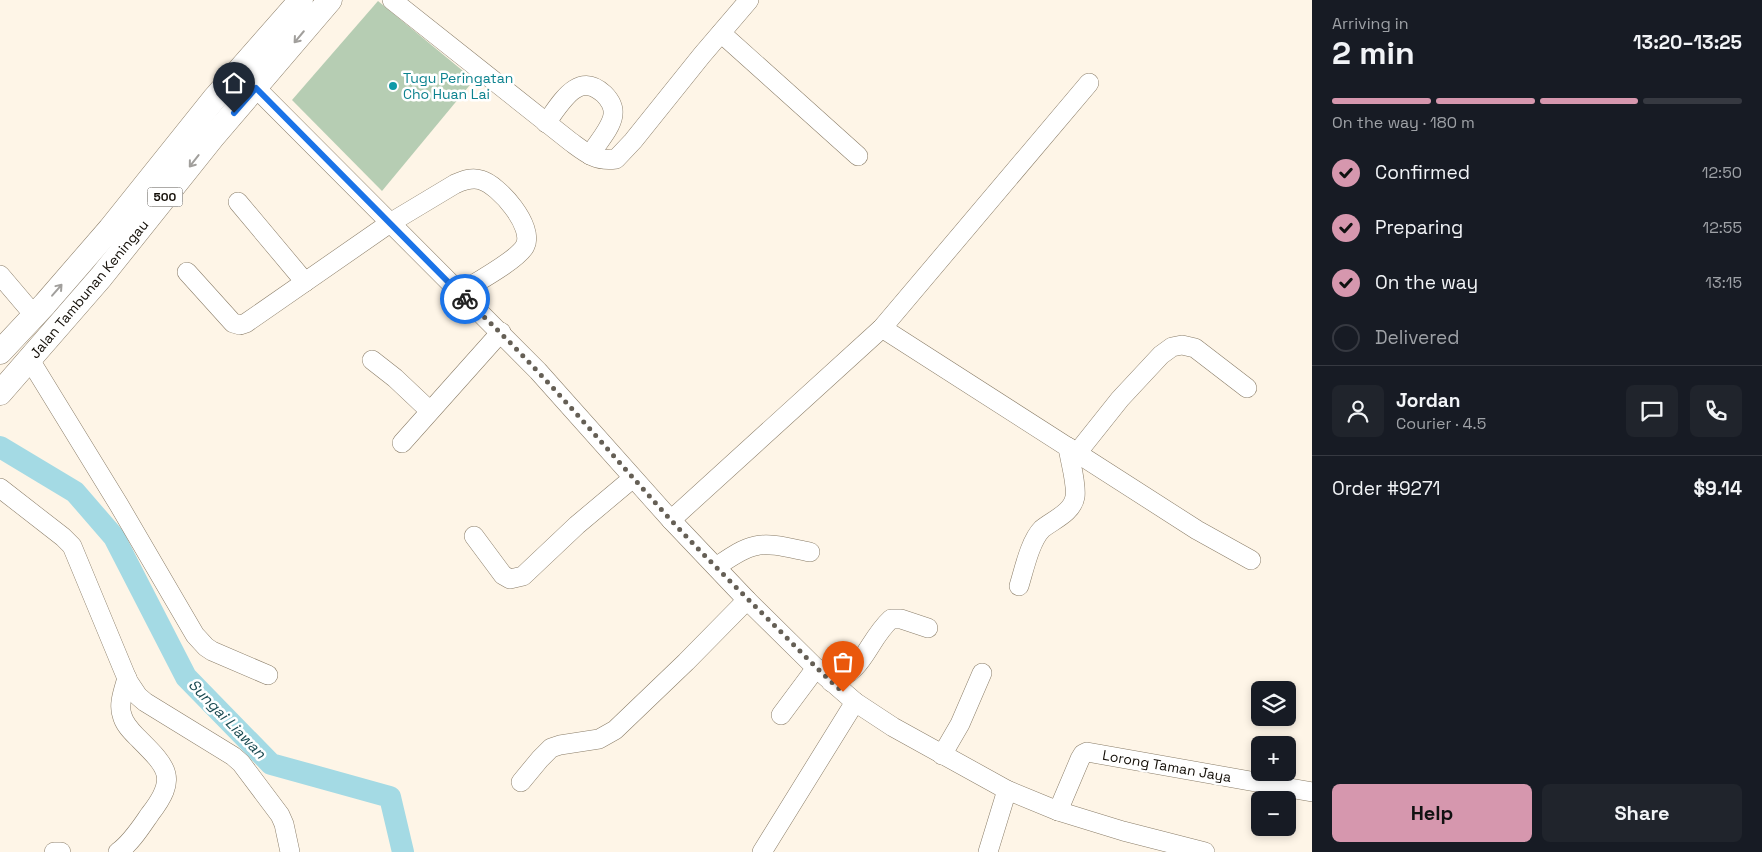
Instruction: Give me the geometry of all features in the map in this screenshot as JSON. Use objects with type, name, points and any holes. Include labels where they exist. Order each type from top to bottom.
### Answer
[{"type":"main road","name":"Jalan Tambunan Keningau","points":[[0,352],[110,229],[214,99],[301,0]]},
{"type":"main road","name":"Jalan Tambunan Keningau","points":[[0,394],[101,277],[212,138],[330,0]]},
{"type":"street","points":[[392,0],[546,123],[590,155],[603,160],[616,159],[620,156],[749,0]]},
{"type":"street","points":[[721,33],[858,156]]},
{"type":"street","points":[[671,520],[882,328],[1089,83]]},
{"type":"street","points":[[546,123],[572,91],[586,85],[596,88],[609,100],[612,106],[612,117],[590,155]]},
{"type":"street","points":[[256,88],[538,371],[671,520],[747,600],[816,668],[855,702],[893,727],[1007,790],[1058,811],[1123,831],[1205,852]]},
{"type":"street","points":[[187,272],[233,323],[240,325],[246,323],[390,223],[448,188],[466,179],[482,180],[492,184],[510,202],[524,226],[527,235],[526,245],[517,255],[459,293]]},
{"type":"street","points":[[238,202],[305,282]]},
{"type":"street","points":[[0,275],[34,315]]},
{"type":"street","points":[[882,328],[1197,530],[1251,560]]},
{"type":"street","points":[[402,443],[500,332]]},
{"type":"street","points":[[1019,586],[1036,536],[1069,509],[1073,502],[1073,450],[1161,355],[1172,347],[1182,345],[1195,348],[1247,388]]},
{"type":"street","points":[[30,360],[119,505],[195,636],[212,652],[268,675]]},
{"type":"street","points":[[372,360],[430,411]]},
{"type":"street","points":[[474,536],[503,576],[510,580],[517,578],[527,572],[577,525],[633,478]]},
{"type":"street","points":[[0,488],[72,546],[127,678],[134,690],[145,702],[233,756],[241,764],[280,815],[284,824],[290,852]]},
{"type":"street","points":[[716,567],[745,549],[756,545],[810,552]]},
{"type":"street","points":[[521,782],[551,748],[599,739],[615,730],[747,600]]},
{"type":"street","points":[[831,682],[845,677],[852,672],[891,619],[901,619],[928,628]]},
{"type":"street","points":[[781,715],[816,668]]},
{"type":"street","points":[[942,755],[960,724],[982,673]]},
{"type":"street","points":[[120,851],[163,798],[168,779],[163,766],[131,730],[122,715],[122,698],[127,678]]},
{"type":"street","points":[[762,852],[855,702]]},
{"type":"street","name":"Lorong Taman Jaya","points":[[1058,811],[1080,759],[1086,752],[1312,792]]},
{"type":"street","points":[[988,852],[1007,790]]},
{"type":"street","points":[[54,852],[61,852]]},
{"type":"green space","points":[[378,1],[474,80],[382,191],[292,100]]},
{"type":"waterway","name":"Sungai Liawan","points":[[0,447],[75,492],[114,537],[186,677],[271,764],[390,797],[403,852]]},
{"type":"way so far","points":[[465,299],[538,371],[671,520],[747,600],[843,692]]},
{"type":"place","name":"Tugu Peringatan Cho Huan Lai","points":[[393,86]]},
{"type":"route","points":[[234,113],[256,88],[465,299]]}]
